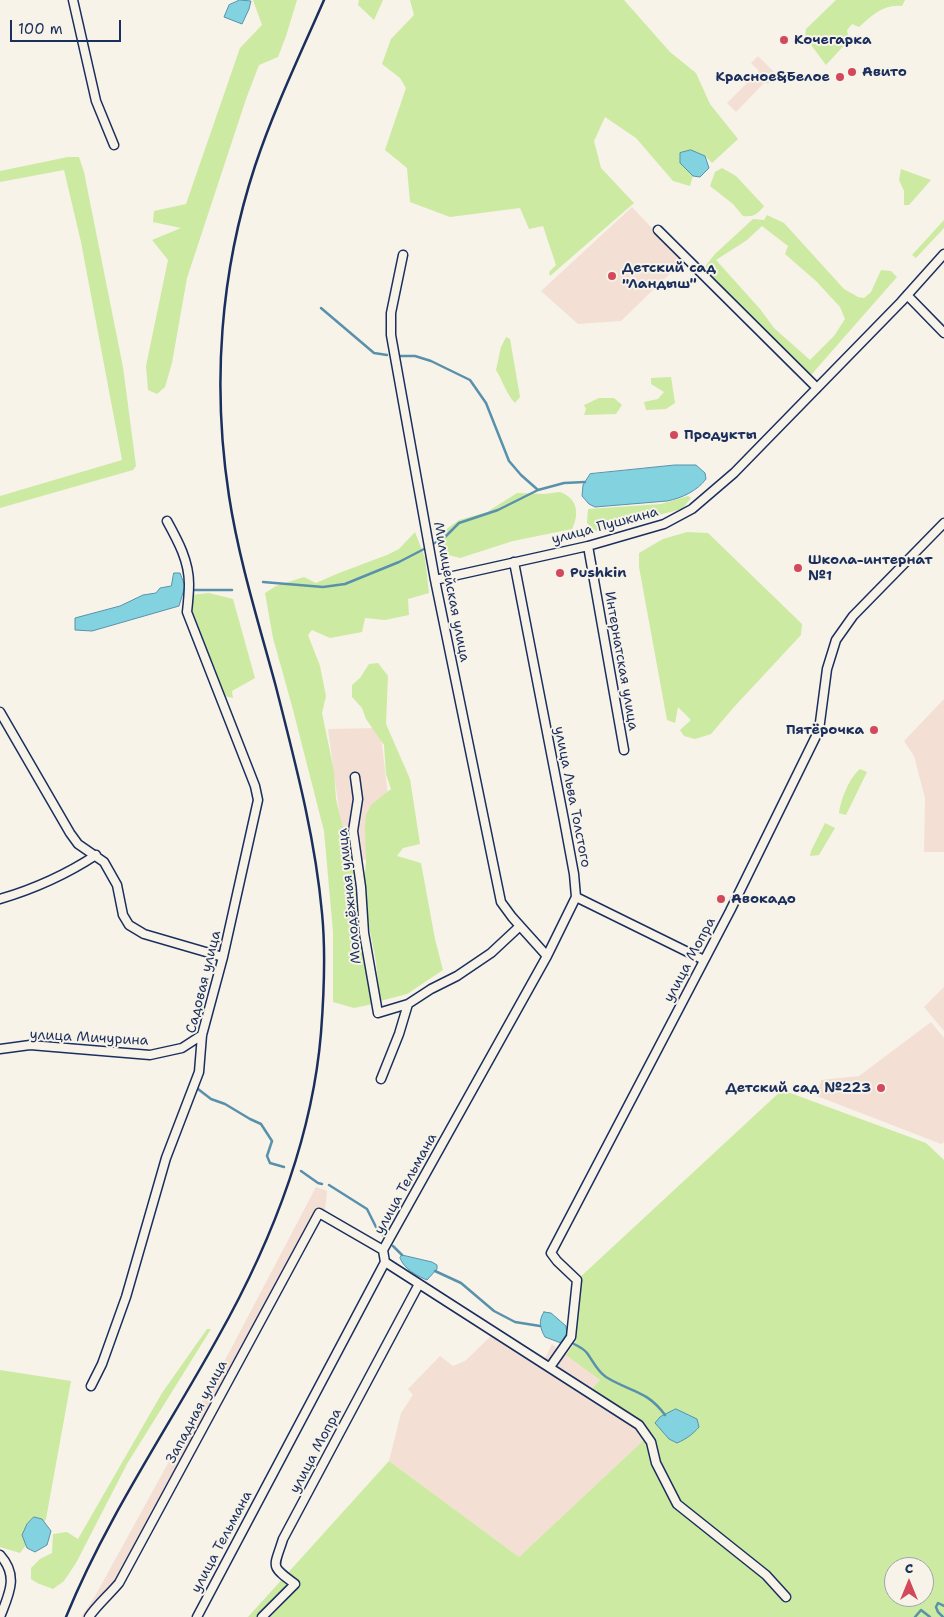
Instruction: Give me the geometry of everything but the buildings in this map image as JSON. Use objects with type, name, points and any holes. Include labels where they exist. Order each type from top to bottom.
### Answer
[{"type":"street","points":[[74,0],[96,101],[114,145]]},
{"type":"street","points":[[658,230],[817,388]]},
{"type":"street","name":"улица Пушкина","points":[[435,580],[588,546],[664,524],[692,509],[734,472],[907,295],[944,254]]},
{"type":"street","name":"Милицейская улица","points":[[403,255],[391,313],[390,331],[435,580],[501,902],[547,956]]},
{"type":"street","points":[[907,295],[944,332]]},
{"type":"street","name":"Садовая улица","points":[[91,1386],[102,1364],[126,1297],[166,1158],[199,1072],[202,1035],[223,957],[258,800],[255,786],[187,612],[189,586],[183,550],[167,521]]},
{"type":"street","name":"улица Мопра","points":[[550,1367],[571,1337],[577,1280],[556,1261],[551,1253],[704,960],[819,730],[827,669],[836,640],[853,616],[944,523]]},
{"type":"street","name":"Интернатская улица","points":[[588,546],[624,750]]},
{"type":"street","name":"улица Льва Толстого","points":[[514,562],[568,838],[576,897]]},
{"type":"street","points":[[0,712],[78,844],[104,862],[117,886],[123,915],[129,925],[144,934],[223,957]]},
{"type":"street","name":"Молодёжная улица","points":[[355,777],[358,799],[353,831],[361,887],[364,934],[378,1013],[408,1004]]},
{"type":"street","points":[[0,899],[22,892],[81,866],[96,855]]},
{"type":"street","points":[[576,897],[704,960]]},
{"type":"street","name":"улица Тельмана","points":[[197,1617],[385,1262],[383,1250],[547,956],[576,897]]},
{"type":"street","points":[[382,1079],[408,1004],[492,953],[520,926]]},
{"type":"street","name":"улица Мичурина","points":[[0,1048],[30,1045],[150,1055],[182,1048],[202,1035]]},
{"type":"street","name":"Западная улица","points":[[89,1617],[119,1583],[319,1213],[383,1250]]},
{"type":"street","points":[[385,1262],[640,1425],[651,1442],[656,1463],[677,1504],[766,1575],[786,1597]]},
{"type":"street","name":"улица Мопра","points":[[262,1617],[295,1584],[277,1571],[275,1565],[283,1539],[419,1284]]},
{"type":"street","points":[[0,1556],[6,1562],[11,1576],[10,1591],[0,1617]]},
{"type":"shaded area","points":[[758,56],[775,73],[771,77],[773,79],[768,84],[765,82],[736,112],[727,103],[759,71],[751,63]]},
{"type":"shaded area","name":"Детский сад \"Ландыш\"","points":[[632,207],[683,261],[621,321],[578,324],[541,291]]},
{"type":"shaded area","points":[[944,699],[944,852],[924,852],[925,798],[914,756],[904,741]]},
{"type":"shaded area","points":[[380,728],[395,855],[346,862],[328,729]]},
{"type":"shaded area","points":[[944,987],[944,1031],[924,1007]]},
{"type":"shaded area","name":"Детский сад №223","points":[[931,1022],[944,1038],[944,1142],[941,1144],[817,1096],[821,1080],[859,1076]]},
{"type":"shaded area","points":[[316,1187],[327,1191],[325,1211],[122,1586],[91,1617],[81,1617],[94,1598],[233,1345]]},
{"type":"shaded area","points":[[493,1334],[541,1366],[552,1344],[600,1380],[590,1393],[647,1437],[519,1557],[389,1461],[401,1413],[413,1395],[408,1389],[440,1356],[453,1366],[465,1361]]},
{"type":"green space","points":[[253,0],[297,0],[278,57],[259,65],[246,99],[187,278],[172,363],[165,387],[157,394],[148,390],[146,366],[168,260],[152,240],[181,228],[153,222],[154,211],[186,204],[240,48],[262,25]]},
{"type":"green space","points":[[359,0],[383,0],[374,20],[358,5]]},
{"type":"green space","points":[[410,0],[624,0],[670,52],[696,73],[710,104],[738,139],[712,163],[705,156],[680,163],[693,176],[690,186],[673,181],[636,138],[605,117],[594,141],[601,168],[634,203],[550,276],[549,272],[556,265],[543,226],[529,229],[520,208],[450,217],[410,202],[407,168],[385,150],[406,88],[400,78],[382,64],[391,39],[414,15]]},
{"type":"green space","points":[[836,0],[905,0],[902,6],[884,9],[859,27],[852,24],[847,30],[849,40],[826,65],[805,37],[806,29]]},
{"type":"green space","points":[[68,157],[79,157],[84,172],[123,367],[136,466],[133,470],[0,508],[0,496],[122,460],[81,242],[64,170],[0,182],[0,171]]},
{"type":"green space","points":[[722,168],[736,176],[764,206],[757,213],[752,216],[743,216],[733,204],[710,186],[715,172]]},
{"type":"green space","points":[[901,169],[931,180],[909,205],[904,205],[904,191],[899,180]]},
{"type":"green space","points":[[767,215],[784,223],[844,289],[858,297],[864,298],[871,292],[881,270],[891,271],[897,277],[811,375],[703,269],[715,254],[753,219],[764,220]],"holes":[[[762,226],[788,246],[785,254],[816,281],[840,307],[845,319],[834,336],[810,360],[774,328],[760,309],[716,260],[747,240]]]},
{"type":"green space","points":[[944,220],[944,228],[916,258],[912,255]]},
{"type":"green space","points":[[506,337],[510,339],[520,397],[515,403],[509,396],[496,370],[501,347]]},
{"type":"green space","points":[[671,377],[675,403],[666,409],[646,410],[644,402],[658,399],[664,392],[651,384],[651,378]]},
{"type":"green space","points":[[599,398],[614,398],[622,405],[616,414],[584,415],[586,409],[584,405]]},
{"type":"green space","points":[[560,492],[570,498],[575,507],[576,517],[572,529],[513,541],[460,558],[441,553],[437,536],[459,520],[487,512],[517,493],[544,494]]},
{"type":"green space","points":[[688,496],[691,498],[682,509],[596,531],[587,523],[588,509],[661,504]]},
{"type":"green space","points":[[415,532],[425,558],[429,593],[408,599],[409,615],[385,620],[365,618],[362,632],[330,638],[312,630],[308,635],[320,666],[326,696],[322,713],[334,771],[336,799],[353,870],[364,957],[373,1004],[354,1008],[333,1002],[333,932],[324,831],[273,638],[265,593],[276,586],[304,577],[316,583],[387,555],[399,549]]},
{"type":"green space","points":[[687,532],[708,533],[802,624],[801,635],[711,734],[695,739],[684,736],[680,730],[691,720],[678,707],[675,723],[667,720],[639,567],[639,553],[663,539]]},
{"type":"green space","points":[[209,593],[233,599],[255,678],[232,691],[233,698],[224,696],[192,613],[191,595]]},
{"type":"green space","points":[[378,663],[388,676],[386,724],[410,779],[420,844],[403,848],[397,856],[421,863],[435,939],[443,970],[407,994],[380,1001],[376,962],[363,895],[366,862],[365,826],[366,815],[371,805],[391,789],[386,774],[384,745],[366,719],[362,708],[352,697],[352,685],[360,678],[369,664]]},
{"type":"green space","points":[[860,769],[867,772],[846,815],[839,813],[846,789]]},
{"type":"green space","points":[[825,823],[835,828],[819,855],[810,856],[811,851]]},
{"type":"green space","points":[[782,1090],[926,1143],[944,1160],[944,1617],[248,1617],[389,1461],[519,1557],[647,1437],[589,1393],[600,1380],[566,1355],[576,1341],[577,1280]]},
{"type":"green space","points":[[207,1329],[211,1329],[127,1464],[76,1563],[64,1581],[53,1589],[31,1579],[31,1568],[40,1559],[52,1553],[53,1534],[67,1532],[78,1539],[162,1393]]},
{"type":"green space","points":[[0,1370],[71,1381],[46,1519],[20,1553],[0,1547]]},
{"type":"water","points":[[240,0],[251,1],[242,24],[224,17],[229,5]]},
{"type":"water","points":[[691,150],[705,156],[709,168],[700,177],[693,176],[680,163],[680,153]]},
{"type":"water","points":[[675,465],[696,465],[705,473],[706,479],[689,493],[667,501],[595,507],[589,504],[582,496],[583,485],[590,474]]},
{"type":"water","points":[[174,573],[180,573],[185,586],[179,606],[92,631],[75,630],[75,618],[120,606],[143,595],[156,593],[160,588],[171,586]]},
{"type":"water","points":[[402,1255],[432,1262],[437,1265],[437,1269],[427,1280],[408,1269],[400,1258]]},
{"type":"water","points":[[544,1312],[551,1313],[566,1326],[567,1335],[561,1343],[545,1337],[540,1324]]},
{"type":"water","points":[[676,1409],[697,1419],[699,1427],[677,1443],[669,1439],[655,1423],[660,1417]]},
{"type":"water","points":[[34,1517],[42,1519],[51,1531],[47,1545],[35,1552],[27,1548],[22,1535],[27,1524]]},
{"type":"waterway","points":[[321,308],[374,353],[387,355]]},
{"type":"waterway","points":[[399,356],[415,356],[431,361],[470,380],[486,403],[509,461],[538,490]]},
{"type":"waterway","points":[[431,545],[444,538],[459,523],[498,510],[538,490],[564,483],[585,482]]},
{"type":"waterway","points":[[263,582],[323,587],[345,584],[399,562],[426,548]]},
{"type":"waterway","points":[[192,590],[232,590]]},
{"type":"waterway","points":[[198,1089],[211,1099],[225,1104],[261,1124],[272,1141],[267,1156],[270,1163],[284,1167]]},
{"type":"waterway","points":[[301,1171],[322,1184]]},
{"type":"waterway","points":[[329,1185],[367,1209],[376,1227],[384,1236]]},
{"type":"waterway","points":[[393,1246],[402,1255]]},
{"type":"waterway","points":[[435,1271],[461,1283],[494,1311],[515,1322],[540,1326]]},
{"type":"waterway","points":[[574,1344],[586,1352],[603,1375],[645,1396],[665,1415]]},
{"type":"waterway","points":[[943,1617],[936,1607],[938,1603],[944,1606]]},
{"type":"waterway","points":[[915,1617],[921,1610],[930,1617]]},
{"type":"railway","points":[[66,1617],[99,1545],[217,1339],[254,1267],[286,1192],[308,1114],[316,1074],[321,1033],[324,973],[324,943],[319,884],[297,771],[233,520],[224,455],[221,371],[222,330],[227,288],[243,206],[270,124],[324,0]]},
{"type":"place","name":"Кочегарка","points":[[784,40]]},
{"type":"place","name":"Авито","points":[[852,72]]},
{"type":"place","name":"Красное&Белое","points":[[840,77]]},
{"type":"place","name":"Детский сад \"Ландыш\"","points":[[612,276]]},
{"type":"place","name":"Продукты","points":[[674,435]]},
{"type":"place","name":"Школа-интернат №1","points":[[798,568]]},
{"type":"place","name":"Pushkin","points":[[560,573]]},
{"type":"place","name":"Пятёрочка","points":[[874,730]]},
{"type":"place","name":"Авокадо","points":[[721,899]]},
{"type":"place","name":"Детский сад №223","points":[[881,1088]]}]
